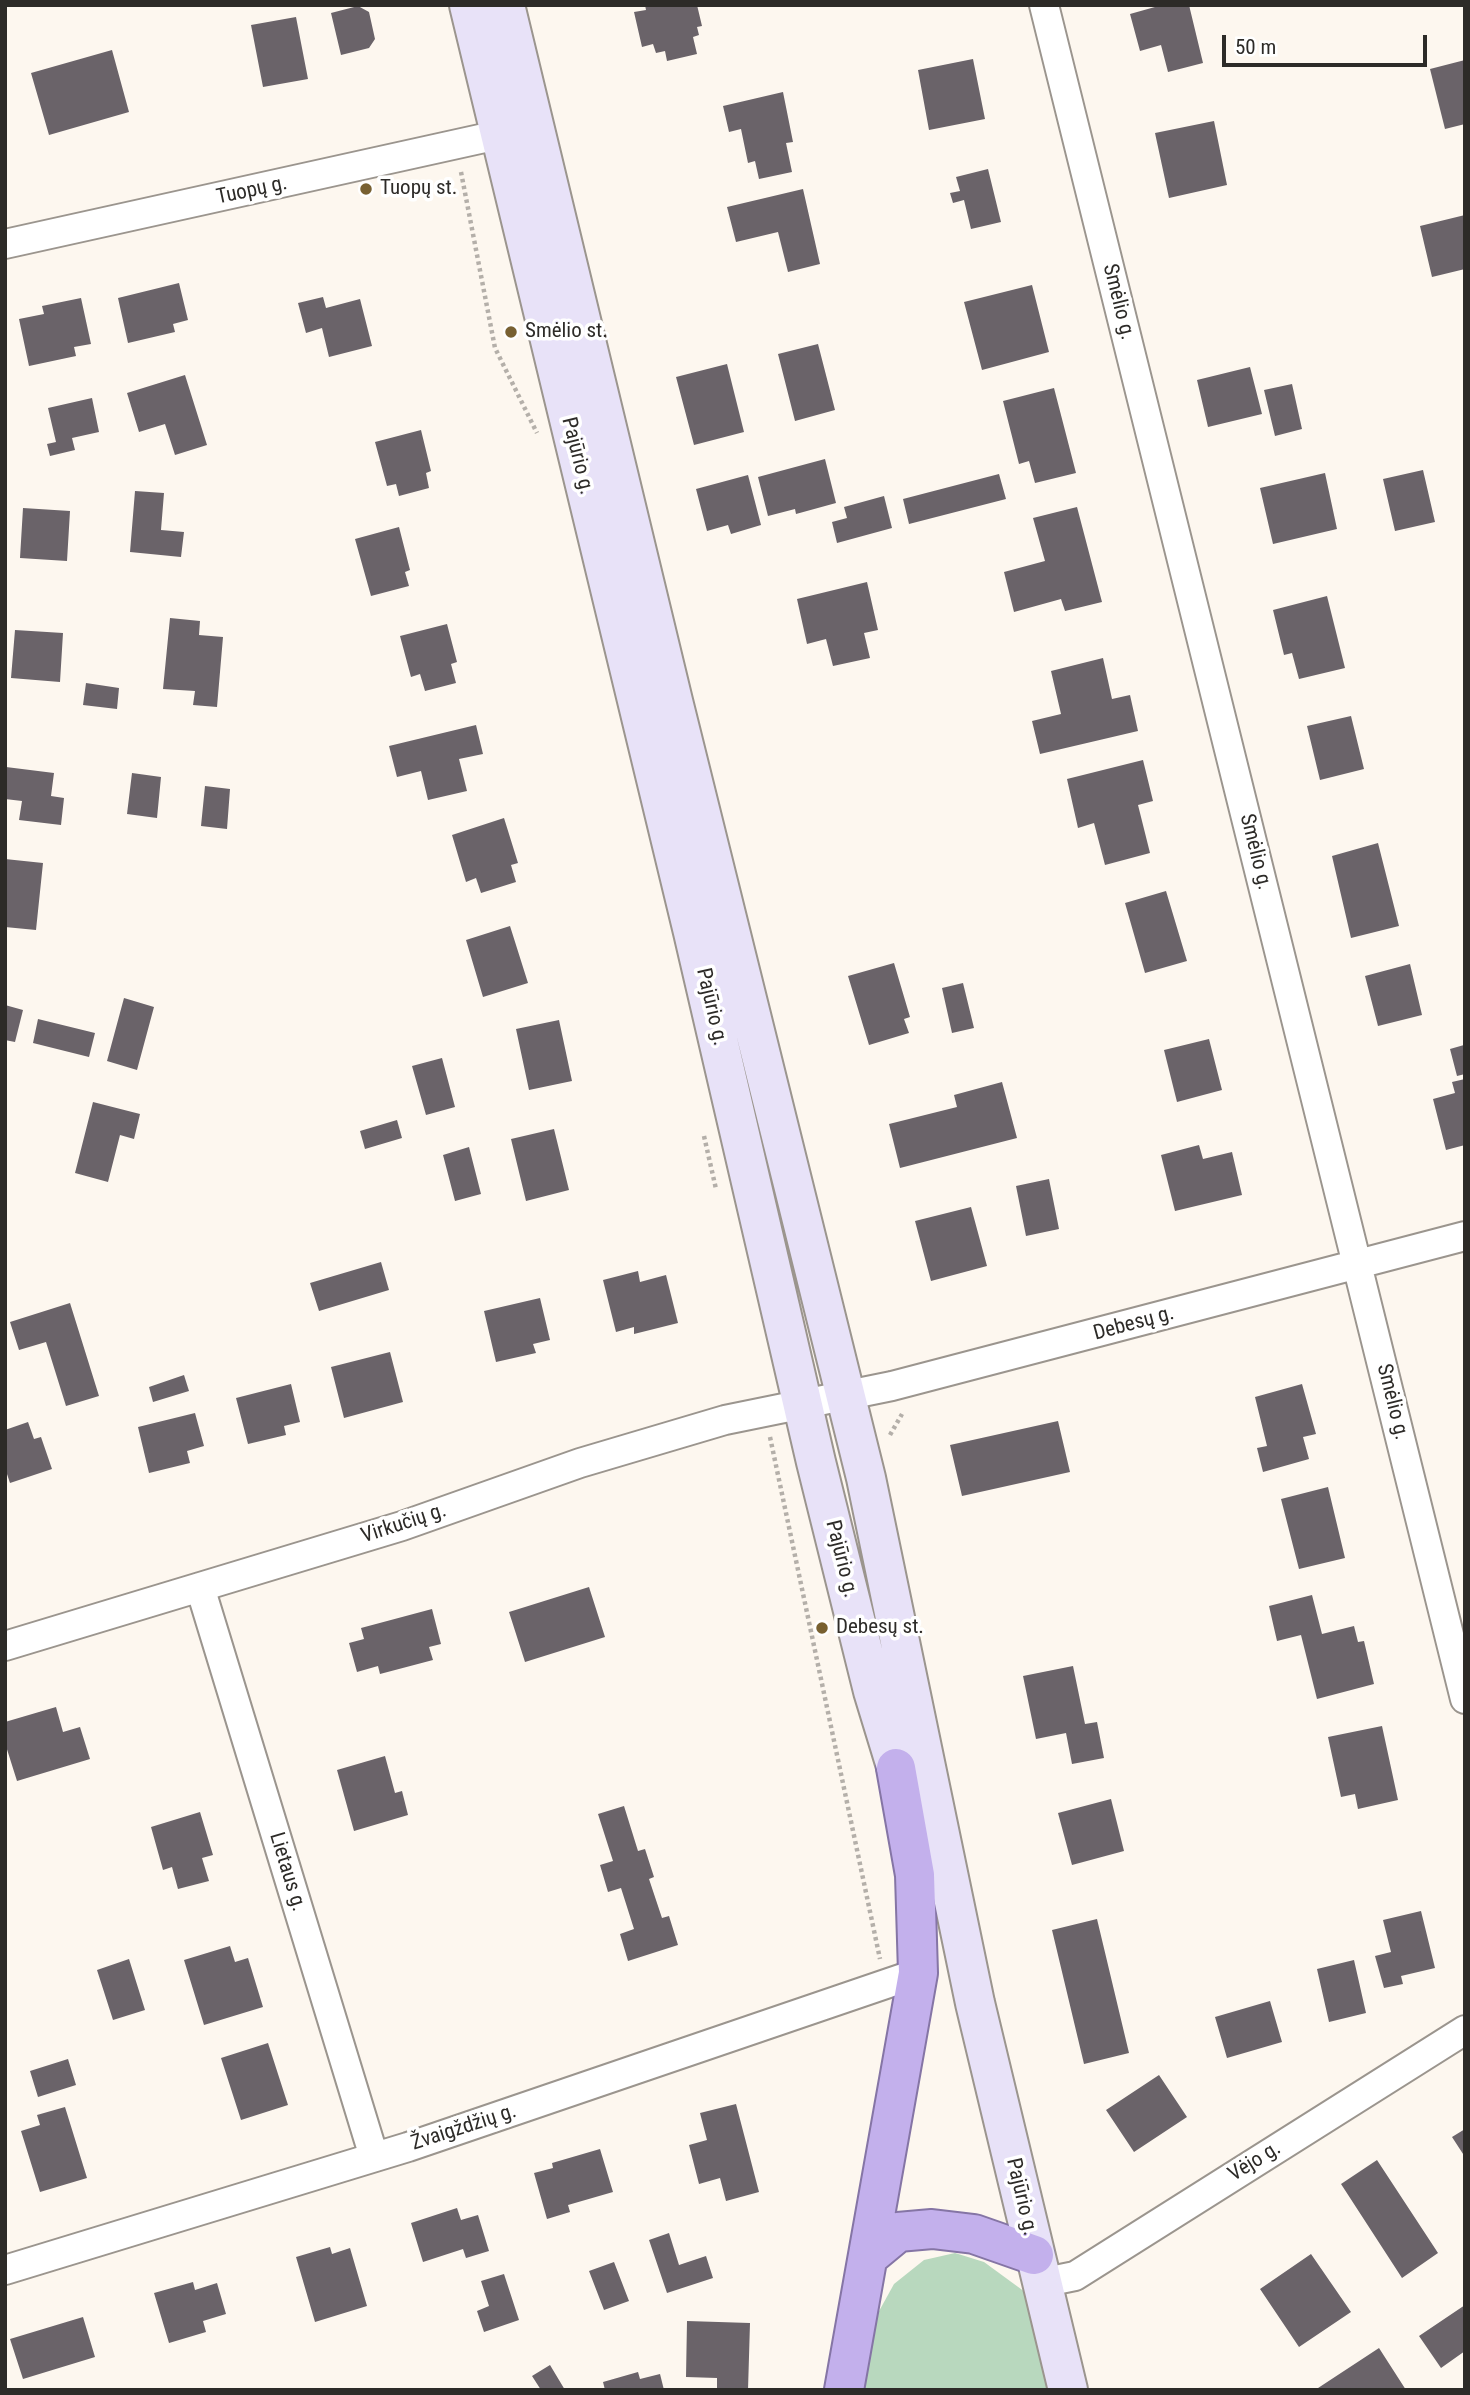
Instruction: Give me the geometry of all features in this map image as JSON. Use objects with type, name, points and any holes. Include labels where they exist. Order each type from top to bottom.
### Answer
[{"type":"highway","points":[[844,2390],[869,2256],[915,1875],[896,1768]]},
{"type":"highway","points":[[869,2256],[898,2232],[932,2229],[974,2234],[1037,2269]]},
{"type":"main road","name":"Pajūrio g.","points":[[469,5],[498,135],[696,945],[802,1404],[873,1691],[975,2003]]},
{"type":"main road","name":"Pajūrio g.","points":[[505,5],[673,701],[846,1395],[975,2003],[1068,2390]]},
{"type":"street","name":"Smėlio g.","points":[[1044,5],[1465,1699]]},
{"type":"street","name":"Tuopų g.","points":[[5,244],[498,135]]},
{"type":"street","name":"Debesų g.","points":[[802,1404],[1465,1236]]},
{"type":"street","name":"Virkučių g.","points":[[5,1646],[402,1526],[593,1459],[725,1420],[802,1404]]},
{"type":"street","name":"Lietaus g.","points":[[200,1587],[374,2157]]},
{"type":"street","name":"Žvaigždžių g.","points":[[5,2270],[374,2157],[902,1979]]},
{"type":"street","name":"Vėjo g.","points":[[1037,2269],[1075,2276],[1465,2030]]},
{"type":"path","points":[[456,146],[495,348],[540,438]]},
{"type":"path","points":[[703,1132],[718,1195]]},
{"type":"path","points":[[887,1446],[899,1414],[908,1412]]},
{"type":"path","points":[[770,1436],[902,1979]]},
{"type":"green space","points":[[955,2253],[984,2262],[1025,2292],[1050,2390],[863,2390],[878,2313],[894,2284],[924,2260]]},
{"type":"building","points":[[645,5],[697,5],[702,26],[697,27],[699,35],[693,37],[697,54],[667,61],[665,51],[656,53],[653,44],[642,47],[634,12],[646,10]]},
{"type":"building","points":[[1162,5],[1189,5],[1203,63],[1168,72],[1161,45],[1140,51],[1130,14]]},
{"type":"building","points":[[358,6],[369,12],[375,39],[369,48],[341,55],[331,13]]},
{"type":"building","points":[[296,17],[308,79],[263,87],[251,25]]},
{"type":"building","points":[[112,50],[129,112],[49,135],[31,73]]},
{"type":"building","points":[[973,59],[985,119],[929,130],[918,70]]},
{"type":"building","points":[[1465,60],[1465,124],[1445,129],[1430,69]]},
{"type":"building","points":[[783,92],[793,142],[786,143],[792,172],[759,179],[755,161],[748,163],[741,129],[729,132],[723,106]]},
{"type":"building","points":[[1214,121],[1227,185],[1169,198],[1155,133]]},
{"type":"building","points":[[988,169],[1001,222],[971,229],[964,200],[953,203],[950,193],[960,191],[956,177]]},
{"type":"building","points":[[803,189],[820,264],[788,272],[778,232],[736,242],[727,207]]},
{"type":"building","points":[[1465,215],[1465,269],[1432,277],[1420,226]]},
{"type":"building","points":[[179,283],[188,320],[173,324],[175,332],[128,343],[118,298]]},
{"type":"building","points":[[1032,285],[1049,352],[982,370],[964,302]]},
{"type":"building","points":[[323,297],[326,308],[360,299],[372,346],[329,357],[322,328],[306,333],[298,303]]},
{"type":"building","points":[[81,298],[91,344],[74,347],[76,356],[29,366],[19,319],[44,314],[42,306]]},
{"type":"building","points":[[818,344],[835,410],[795,421],[778,354]]},
{"type":"building","points":[[727,364],[744,432],[694,445],[676,377]]},
{"type":"building","points":[[1250,367],[1262,414],[1208,427],[1197,380]]},
{"type":"building","points":[[185,375],[207,445],[175,455],[165,424],[139,432],[127,393]]},
{"type":"building","points":[[1292,384],[1302,429],[1275,436],[1264,390]]},
{"type":"building","points":[[1054,388],[1076,473],[1035,483],[1029,461],[1019,464],[1003,401]]},
{"type":"building","points":[[92,398],[99,432],[72,438],[75,450],[50,456],[47,444],[56,442],[48,408]]},
{"type":"building","points":[[421,430],[431,471],[426,473],[429,488],[399,496],[396,484],[387,486],[375,442]]},
{"type":"building","points":[[825,459],[836,503],[796,514],[795,509],[768,516],[758,477]]},
{"type":"building","points":[[1423,470],[1435,522],[1395,531],[1383,479]]},
{"type":"building","points":[[1325,473],[1337,529],[1273,544],[1260,488]]},
{"type":"building","points":[[999,474],[1006,499],[909,524],[903,499]]},
{"type":"building","points":[[748,475],[761,525],[731,534],[728,525],[707,531],[696,489]]},
{"type":"building","points":[[135,491],[164,493],[161,530],[184,532],[181,557],[130,552]]},
{"type":"building","points":[[884,496],[892,528],[837,543],[832,522],[847,518],[844,507]]},
{"type":"building","points":[[1077,507],[1102,602],[1065,611],[1061,599],[1014,612],[1004,572],[1045,561],[1033,518]]},
{"type":"building","points":[[23,508],[70,511],[67,561],[20,558]]},
{"type":"building","points":[[399,527],[410,570],[405,572],[409,586],[371,596],[355,539]]},
{"type":"building","points":[[867,582],[878,630],[864,633],[870,658],[833,666],[826,639],[807,644],[797,599]]},
{"type":"building","points":[[1327,596],[1345,668],[1299,679],[1292,653],[1284,655],[1273,610]]},
{"type":"building","points":[[170,618],[200,621],[199,635],[223,637],[217,707],[193,705],[195,691],[163,689]]},
{"type":"building","points":[[447,624],[457,662],[451,664],[456,683],[425,691],[420,674],[411,677],[400,636]]},
{"type":"building","points":[[15,630],[63,633],[60,682],[11,678]]},
{"type":"building","points":[[1103,658],[1112,699],[1130,695],[1138,731],[1040,754],[1032,721],[1061,714],[1051,671]]},
{"type":"building","points":[[86,683],[119,688],[117,709],[83,705]]},
{"type":"building","points":[[1351,716],[1364,769],[1320,780],[1307,726]]},
{"type":"building","points":[[476,725],[483,754],[459,759],[467,791],[428,800],[421,771],[397,777],[389,746]]},
{"type":"building","points":[[1143,760],[1153,801],[1138,805],[1150,853],[1105,865],[1094,823],[1078,828],[1067,779]]},
{"type":"building","points":[[6,767],[54,773],[51,796],[64,798],[61,825],[19,820],[22,801],[5,799]]},
{"type":"building","points":[[132,773],[161,777],[157,818],[127,814]]},
{"type":"building","points":[[205,786],[230,789],[227,829],[201,826]]},
{"type":"building","points":[[504,818],[518,863],[511,865],[516,882],[481,893],[476,878],[466,882],[452,835]]},
{"type":"building","points":[[1378,843],[1399,926],[1351,938],[1332,856]]},
{"type":"building","points":[[5,859],[43,863],[36,930],[5,927]]},
{"type":"building","points":[[1166,891],[1187,961],[1145,973],[1125,903]]},
{"type":"building","points":[[510,926],[528,983],[483,997],[466,940]]},
{"type":"building","points":[[894,963],[910,1017],[904,1019],[909,1033],[869,1045],[848,976]]},
{"type":"building","points":[[1410,964],[1422,1015],[1378,1026],[1365,976]]},
{"type":"building","points":[[963,983],[974,1028],[952,1033],[942,988]]},
{"type":"building","points":[[124,998],[154,1007],[137,1070],[107,1061]]},
{"type":"building","points":[[5,1005],[23,1010],[15,1042],[5,1040]]},
{"type":"building","points":[[38,1019],[95,1033],[89,1057],[33,1043]]},
{"type":"building","points":[[559,1020],[572,1081],[529,1090],[516,1029]]},
{"type":"building","points":[[1209,1039],[1222,1090],[1177,1102],[1164,1050]]},
{"type":"building","points":[[1464,1045],[1465,1074],[1457,1076],[1450,1049]]},
{"type":"building","points":[[442,1058],[455,1107],[426,1115],[412,1066]]},
{"type":"building","points":[[1465,1079],[1465,1145],[1446,1150],[1433,1099],[1455,1093],[1452,1082]]},
{"type":"building","points":[[1002,1082],[1017,1138],[900,1168],[889,1124],[957,1107],[954,1095]]},
{"type":"building","points":[[93,1102],[140,1114],[134,1139],[120,1135],[108,1182],[75,1173]]},
{"type":"building","points":[[397,1120],[402,1138],[365,1149],[360,1131]]},
{"type":"building","points":[[554,1129],[569,1190],[526,1201],[511,1139]]},
{"type":"building","points":[[1199,1145],[1203,1159],[1232,1152],[1242,1195],[1175,1211],[1161,1155]]},
{"type":"building","points":[[469,1147],[481,1194],[455,1201],[443,1155]]},
{"type":"building","points":[[1049,1179],[1059,1229],[1026,1236],[1016,1186]]},
{"type":"building","points":[[971,1207],[987,1266],[931,1281],[915,1221]]},
{"type":"building","points":[[381,1262],[389,1290],[319,1311],[310,1283]]},
{"type":"building","points":[[638,1271],[640,1282],[666,1275],[678,1323],[634,1334],[634,1327],[616,1332],[603,1280]]},
{"type":"building","points":[[540,1298],[550,1340],[533,1344],[536,1353],[496,1362],[484,1311]]},
{"type":"building","points":[[70,1303],[99,1396],[66,1406],[46,1342],[19,1350],[10,1322]]},
{"type":"building","points":[[390,1352],[403,1402],[344,1418],[331,1367]]},
{"type":"building","points":[[184,1375],[189,1391],[153,1402],[149,1387]]},
{"type":"building","points":[[291,1384],[300,1422],[284,1426],[286,1435],[248,1444],[236,1398]]},
{"type":"building","points":[[1302,1384],[1316,1434],[1303,1437],[1309,1459],[1263,1472],[1257,1448],[1267,1446],[1255,1397]]},
{"type":"building","points":[[195,1413],[204,1446],[187,1451],[190,1463],[149,1473],[138,1427]]},
{"type":"building","points":[[1058,1421],[1070,1472],[962,1496],[950,1445]]},
{"type":"building","points":[[28,1422],[34,1439],[41,1437],[52,1469],[10,1483],[5,1468],[5,1430]]},
{"type":"building","points":[[1328,1487],[1345,1558],[1299,1569],[1281,1499]]},
{"type":"building","points":[[589,1587],[605,1637],[525,1662],[509,1612]]},
{"type":"building","points":[[1312,1595],[1322,1634],[1354,1626],[1358,1642],[1364,1641],[1374,1684],[1317,1699],[1301,1635],[1277,1641],[1269,1606]]},
{"type":"building","points":[[432,1609],[441,1644],[429,1647],[433,1660],[380,1674],[378,1666],[357,1672],[349,1643],[364,1639],[361,1628]]},
{"type":"building","points":[[1073,1666],[1085,1724],[1097,1722],[1104,1758],[1072,1764],[1066,1733],[1036,1739],[1023,1676]]},
{"type":"building","points":[[56,1707],[63,1732],[80,1727],[90,1759],[17,1781],[5,1743],[5,1722]]},
{"type":"building","points":[[1382,1726],[1398,1800],[1358,1809],[1355,1794],[1341,1797],[1328,1737]]},
{"type":"building","points":[[385,1756],[395,1793],[402,1791],[408,1815],[354,1831],[337,1770]]},
{"type":"building","points":[[1111,1799],[1124,1851],[1072,1865],[1058,1813]]},
{"type":"building","points":[[624,1806],[638,1851],[645,1849],[654,1877],[649,1879],[662,1918],[669,1916],[678,1945],[628,1961],[620,1934],[634,1929],[621,1888],[608,1892],[600,1865],[613,1861],[598,1814]]},
{"type":"building","points":[[200,1812],[213,1855],[202,1858],[209,1881],[178,1889],[172,1867],[163,1870],[151,1827]]},
{"type":"building","points":[[1421,1911],[1435,1968],[1401,1976],[1403,1984],[1384,1988],[1375,1956],[1391,1952],[1383,1920]]},
{"type":"building","points":[[1097,1919],[1129,2053],[1084,2064],[1052,1930]]},
{"type":"building","points":[[230,1946],[235,1962],[248,1958],[263,2007],[204,2025],[184,1960]]},
{"type":"building","points":[[129,1959],[145,2010],[113,2020],[97,1970]]},
{"type":"building","points":[[1354,1960],[1366,2013],[1329,2022],[1317,1969]]},
{"type":"building","points":[[1270,2001],[1282,2042],[1227,2058],[1215,2017]]},
{"type":"building","points":[[268,2043],[288,2105],[241,2120],[221,2058]]},
{"type":"building","points":[[68,2059],[76,2085],[38,2097],[30,2071]]},
{"type":"building","points":[[1159,2075],[1187,2117],[1134,2152],[1106,2110]]},
{"type":"building","points":[[736,2104],[759,2192],[726,2201],[720,2178],[699,2184],[689,2145],[707,2140],[700,2113]]},
{"type":"building","points":[[65,2107],[87,2178],[40,2192],[21,2131],[40,2125],[37,2115]]},
{"type":"building","points":[[1465,2129],[1465,2157],[1452,2137]]},
{"type":"building","points":[[600,2149],[613,2192],[568,2205],[570,2212],[547,2219],[534,2173],[553,2168],[552,2163]]},
{"type":"building","points":[[1377,2160],[1438,2253],[1402,2278],[1341,2184]]},
{"type":"building","points":[[457,2208],[461,2220],[478,2215],[489,2251],[466,2258],[463,2249],[423,2262],[411,2223]]},
{"type":"building","points":[[669,2233],[679,2265],[706,2256],[713,2278],[667,2293],[649,2240]]},
{"type":"building","points":[[330,2247],[332,2254],[350,2248],[367,2306],[315,2322],[296,2257]]},
{"type":"building","points":[[1311,2254],[1351,2312],[1299,2347],[1260,2289]]},
{"type":"building","points":[[614,2262],[629,2301],[604,2310],[589,2271]]},
{"type":"building","points":[[504,2274],[519,2320],[484,2332],[477,2311],[489,2306],[481,2281]]},
{"type":"building","points":[[193,2282],[195,2290],[217,2283],[226,2314],[203,2321],[206,2332],[169,2343],[154,2293]]},
{"type":"building","points":[[1465,2305],[1465,2351],[1441,2368],[1419,2336]]},
{"type":"building","points":[[83,2317],[95,2357],[23,2379],[10,2339]]},
{"type":"building","points":[[687,2321],[750,2323],[748,2390],[717,2390],[717,2378],[686,2377]]},
{"type":"building","points":[[1379,2348],[1406,2390],[1315,2390]]},
{"type":"building","points":[[550,2365],[565,2390],[541,2390],[532,2376]]},
{"type":"building","points":[[638,2372],[640,2379],[660,2374],[664,2390],[605,2390],[603,2382]]},
{"type":"place","name":"Tuopų st.","points":[[366,189]]},
{"type":"place","name":"Smėlio st.","points":[[511,332]]},
{"type":"place","name":"Debesų st.","points":[[822,1628]]}]
